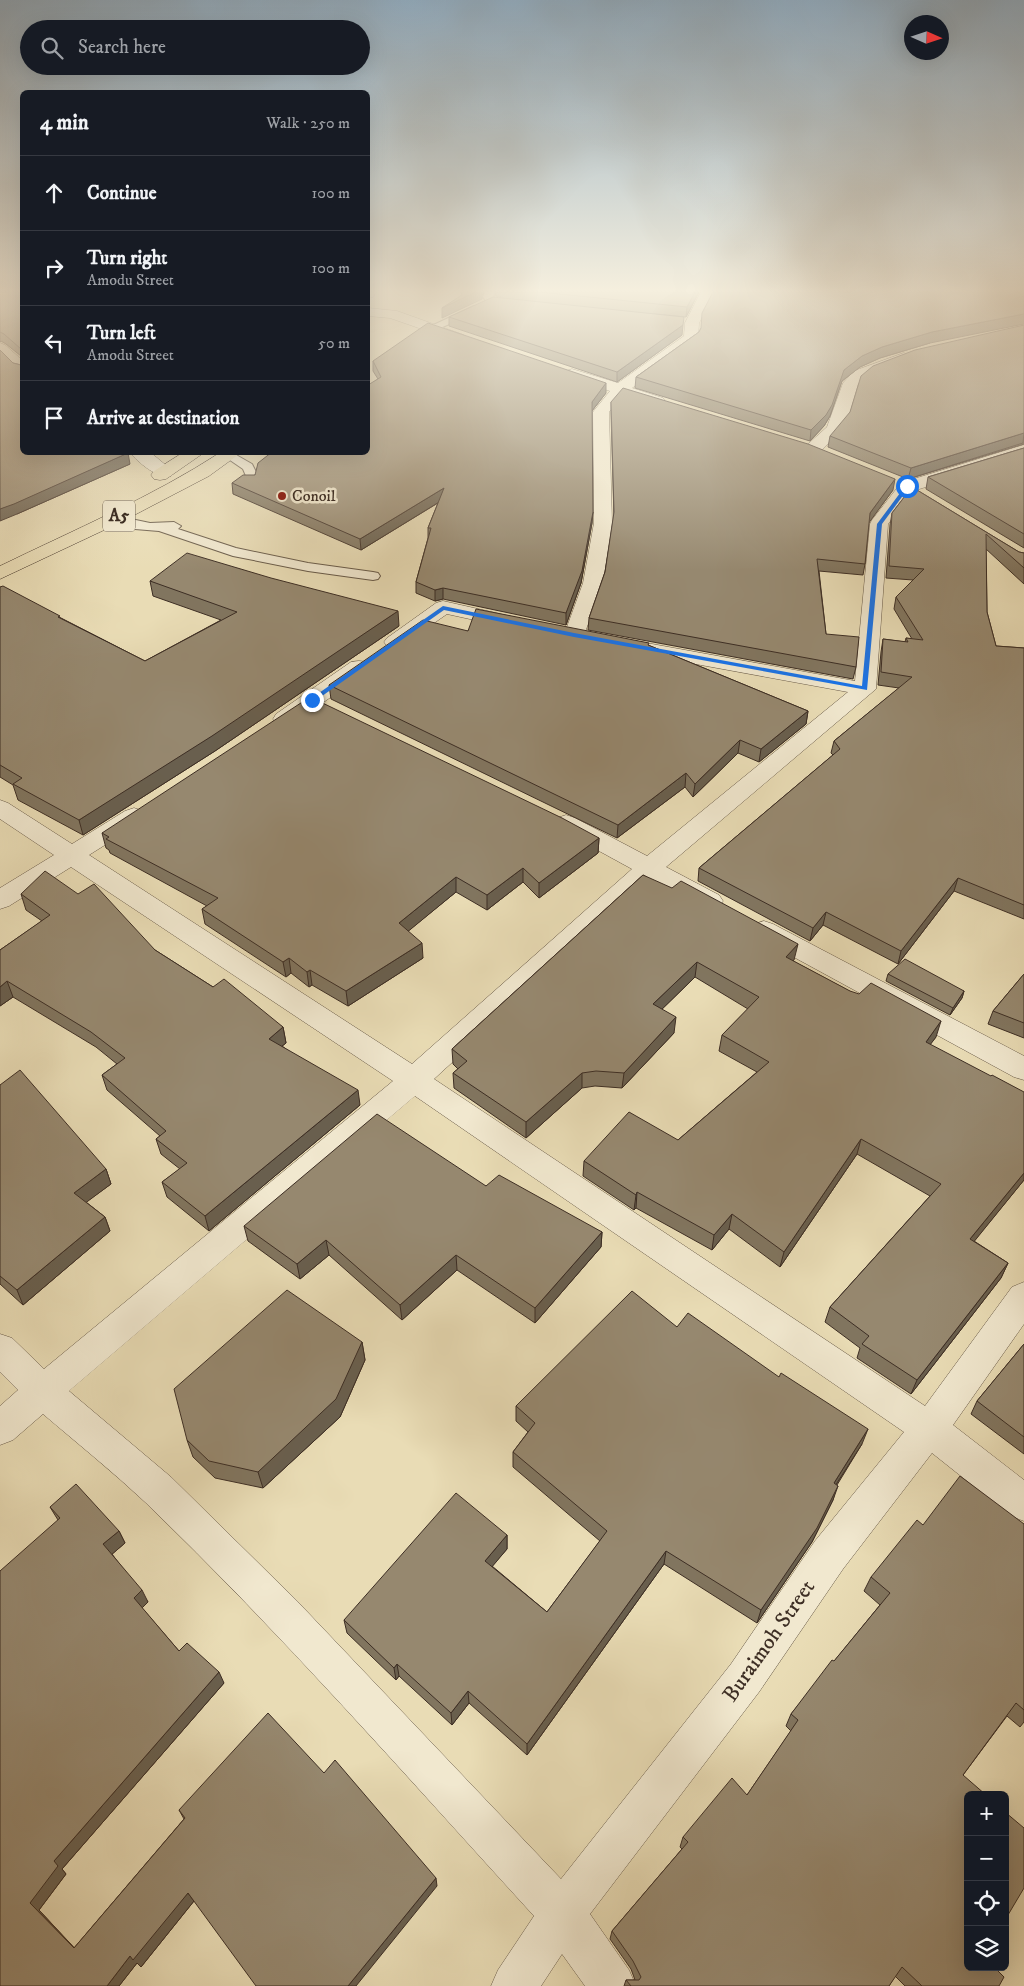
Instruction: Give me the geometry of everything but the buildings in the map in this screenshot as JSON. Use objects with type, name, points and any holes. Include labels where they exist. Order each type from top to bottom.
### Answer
[{"type":"highway","name":"A5","points":[[148,480],[166,472],[192,455]]},
{"type":"highway","name":"A5","points":[[0,573],[112,519],[230,455]]},
{"type":"street","points":[[603,385],[674,407]]},
{"type":"street","points":[[626,385],[619,390],[601,412],[603,523],[584,637],[865,689]]},
{"type":"street","points":[[813,449],[834,429],[842,415],[851,385]]},
{"type":"street","points":[[795,443],[830,456]]},
{"type":"street","points":[[0,1428],[414,1080],[649,868],[865,689],[879,524],[907,488],[1024,450]]},
{"type":"street","points":[[142,455],[166,472]]},
{"type":"street","points":[[263,732],[443,608],[527,625]]},
{"type":"street","points":[[312,700],[339,713]]},
{"type":"street","points":[[0,900],[72,857],[155,803]]},
{"type":"street","points":[[0,808],[414,1080],[929,1429],[1024,1503]]},
{"type":"street","points":[[544,812],[1024,1069]]},
{"type":"street","name":"Buraimoh Street","points":[[514,1986],[562,1914],[745,1678],[829,1555],[929,1429],[1024,1297]]},
{"type":"street","points":[[0,1349],[44,1392],[158,1490],[283,1615],[562,1914],[613,1986]]},
{"type":"lane","points":[[233,455],[248,467],[252,476],[250,480]]},
{"type":"lane","points":[[112,519],[142,527],[162,528],[178,525]]},
{"type":"lane","points":[[162,528],[233,552],[308,567],[374,576]]},
{"type":"place","name":"Conoil","points":[[282,496]]},
{"type":"route","points":[[312,700],[443,608],[574,635],[865,689],[879,524],[907,486]]}]
